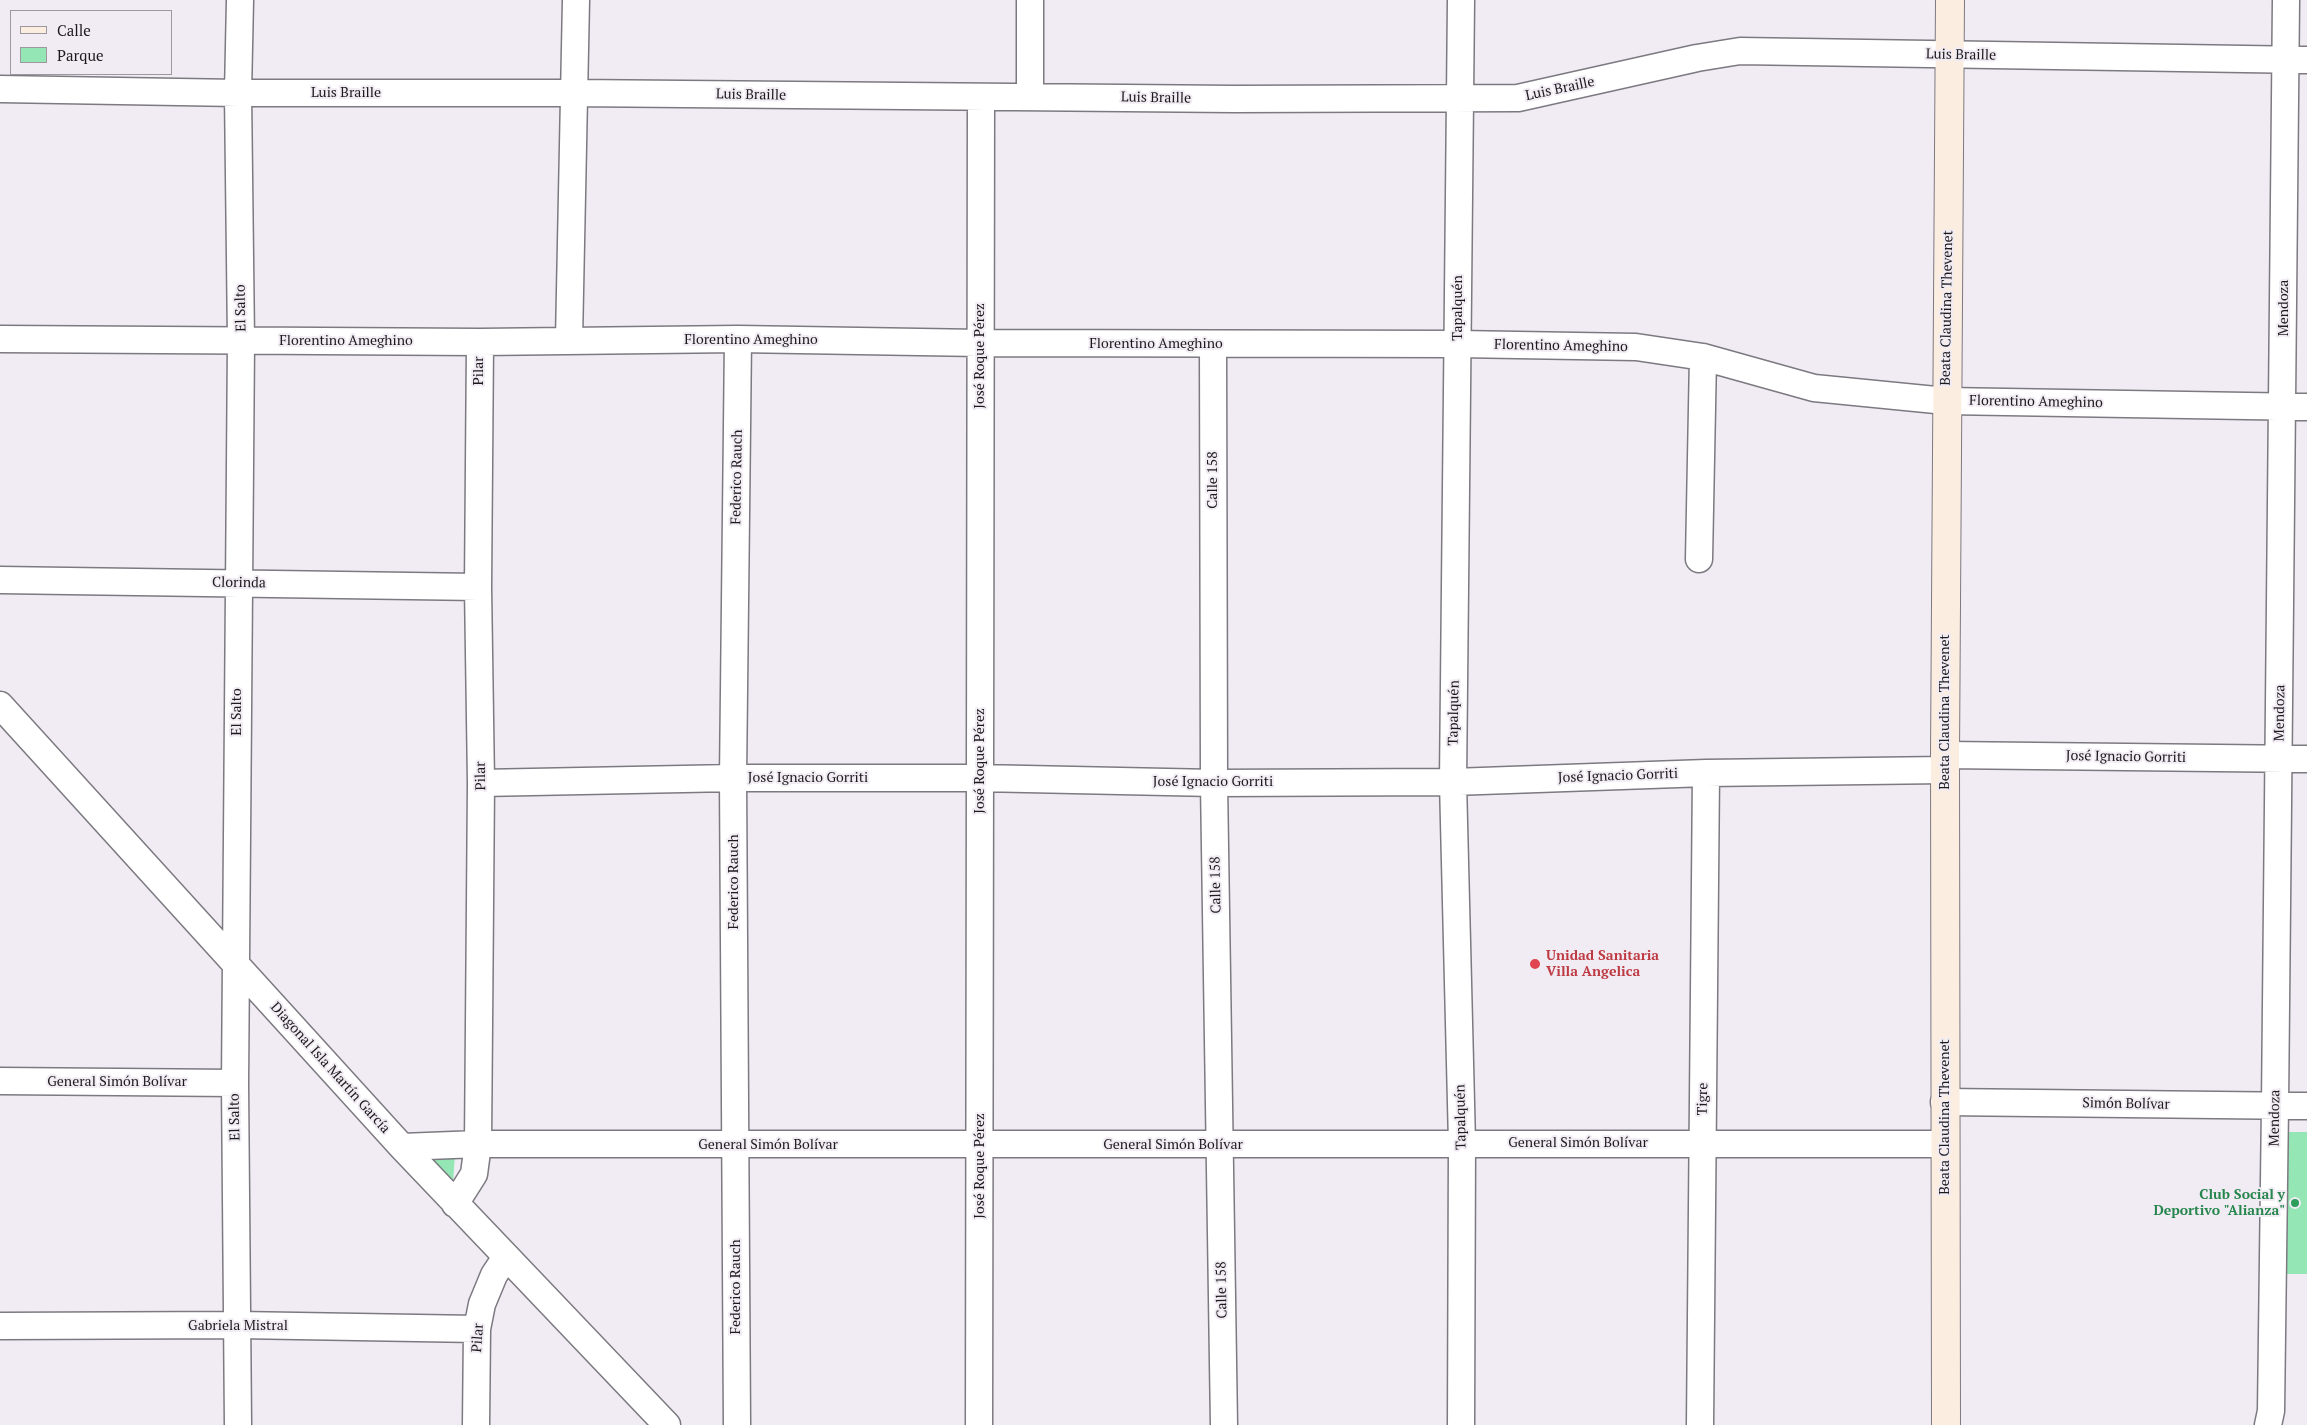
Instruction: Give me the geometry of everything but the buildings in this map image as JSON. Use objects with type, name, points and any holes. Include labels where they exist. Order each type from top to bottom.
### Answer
[{"type":"main road","name":"Beata Claudina Thevenet","points":[[1946,1425],[1944,1102],[1946,401],[1950,0]]},
{"type":"street","name":"El Salto","points":[[238,1425],[235,964],[241,341],[238,94],[240,0]]},
{"type":"street","points":[[569,340],[576,0]]},
{"type":"street","points":[[1030,0],[1030,97]]},
{"type":"street","name":"Tapalquén","points":[[1461,0],[1453,782],[1462,1143],[1461,1425]]},
{"type":"street","name":"Mendoza","points":[[2268,1425],[2271,1401],[2279,759],[2295,407],[2296,60],[2286,0]]},
{"type":"street","name":"Luis Braille","points":[[0,89],[238,94],[574,93],[981,97],[1460,98],[1525,97],[1696,58],[1740,51],[2296,60]]},
{"type":"street","name":"José Roque Pérez","points":[[979,1425],[981,97]]},
{"type":"street","name":"Florentino Ameghino","points":[[0,339],[480,342],[738,339],[980,343],[1213,345],[1458,344],[1636,347],[1703,357],[1814,388],[1946,401],[2295,407]]},
{"type":"street","name":"Federico Rauch","points":[[737,1425],[733,778],[738,339]]},
{"type":"street","name":"Pilar","points":[[456,1204],[474,1174],[478,1144],[482,783],[478,586],[480,342]]},
{"type":"street","name":"Calle 158","points":[[1213,345],[1214,783],[1224,1425]]},
{"type":"street","points":[[1699,559],[1703,357]]},
{"type":"street","name":"Clorinda","points":[[0,580],[478,586]]},
{"type":"street","name":"Diagonal Isla Martín García","points":[[0,705],[402,1147],[667,1425]]},
{"type":"street","name":"José Ignacio Gorriti","points":[[482,783],[733,778],[980,778],[1214,783],[1453,782],[1945,763],[2307,759]]},
{"type":"street","name":"Tigre","points":[[1700,1425],[1706,773]]},
{"type":"street","name":"General Simón Bolívar","points":[[0,1081],[235,1083]]},
{"type":"street","name":"Simón Bolívar","points":[[1944,1102],[2307,1106]]},
{"type":"street","name":"General Simón Bolívar","points":[[402,1147],[478,1144],[1220,1145],[1702,1142],[1945,1144]]},
{"type":"street","name":"Pilar","points":[[476,1425],[477,1330],[482,1304],[494,1275],[506,1257]]},
{"type":"street","name":"Gabriela Mistral","points":[[0,1326],[238,1325],[477,1330]]},
{"type":"green space","name":"Club Social y Deportivo \"Alianza\"","points":[[2282,1132],[2307,1132],[2307,1274],[2283,1274]]},
{"type":"green space","points":[[423,1151],[455,1154],[453,1183]]},
{"type":"place","name":"Unidad Sanitaria Villa Angelica","points":[[1535,964]]},
{"type":"place","name":"Club Social y Deportivo \"Alianza\"","points":[[2295,1203]]}]
